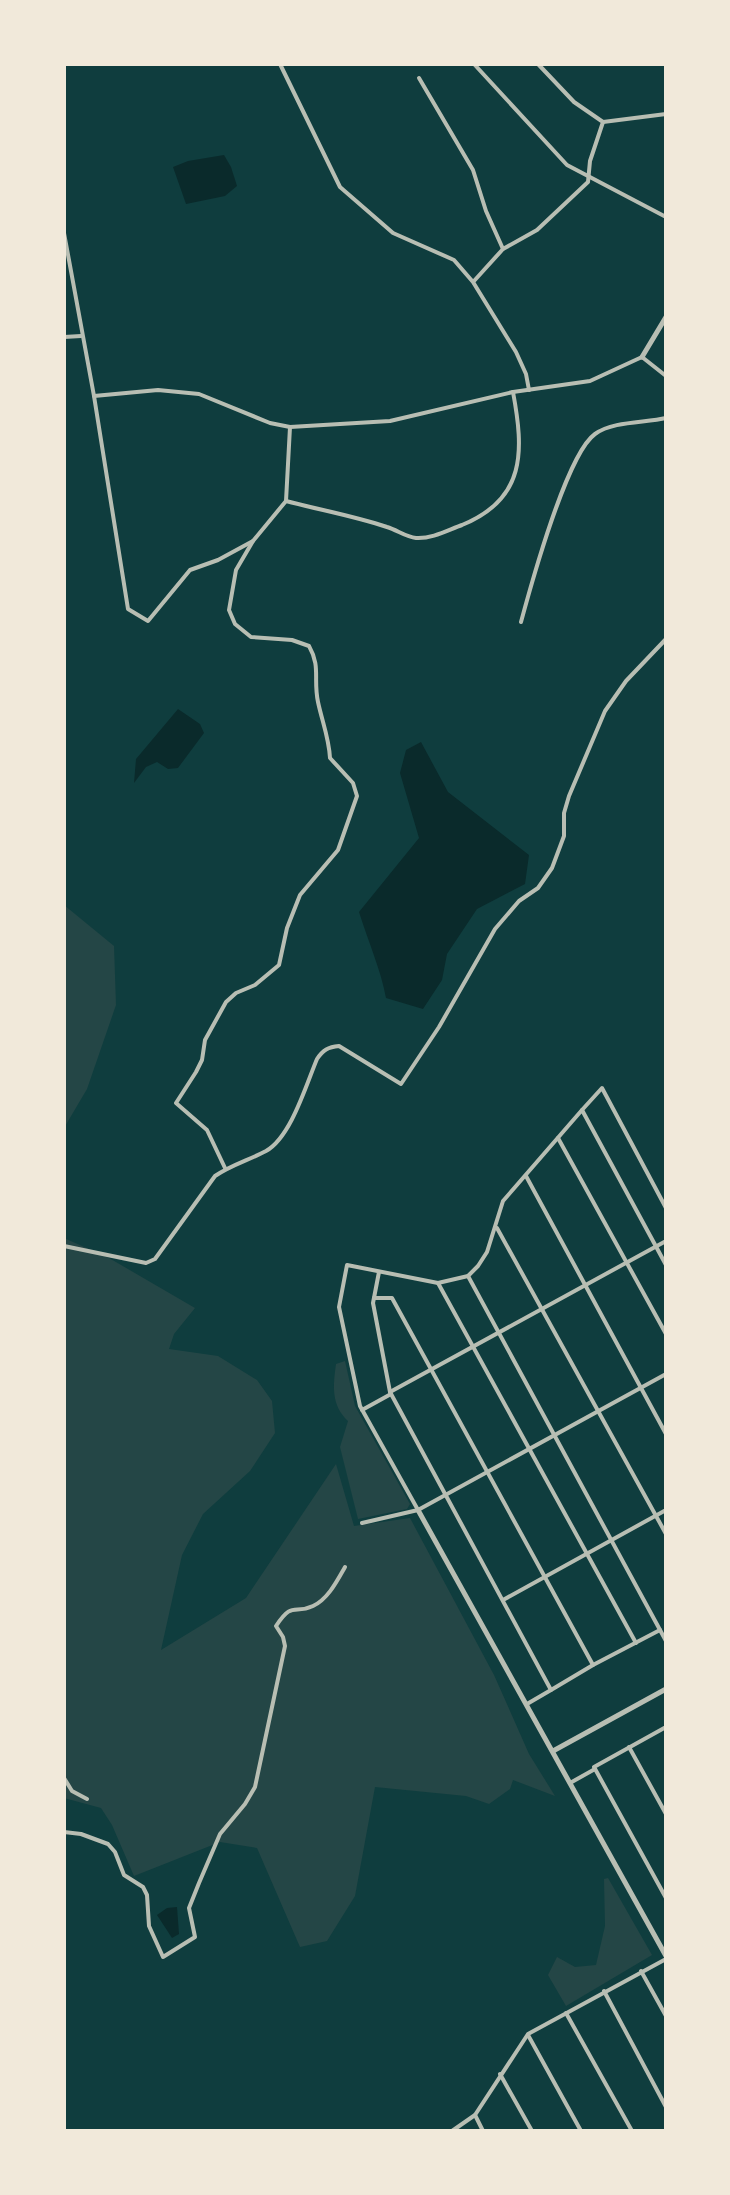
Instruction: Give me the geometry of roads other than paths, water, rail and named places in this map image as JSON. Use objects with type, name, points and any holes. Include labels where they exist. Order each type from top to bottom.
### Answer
[{"type":"street","points":[[280,64],[340,187],[393,233],[454,260],[473,282],[523,365],[529,390]]},
{"type":"street","points":[[474,64],[563,161],[588,178],[666,217]]},
{"type":"street","points":[[538,64],[574,102],[603,122],[666,114]]},
{"type":"street","points":[[419,78],[473,170],[486,211],[503,249]]},
{"type":"street","points":[[473,282],[503,249],[537,230],[588,182],[590,161],[603,122]]},
{"type":"street","points":[[64,233],[128,609],[148,621],[190,570],[218,560],[253,541]]},
{"type":"street","points":[[94,396],[158,390],[199,394],[270,423],[290,427],[404,419],[513,392],[590,381],[642,357],[666,317]]},
{"type":"street","points":[[64,337],[80,334],[83,338]]},
{"type":"street","points":[[642,357],[666,376]]},
{"type":"street","points":[[286,501],[389,527],[412,538],[427,538],[473,520],[499,504],[511,486],[517,469],[520,433],[513,392]]},
{"type":"street","points":[[521,622],[560,497],[591,437],[609,428],[666,418]]},
{"type":"street","points":[[225,1169],[207,1130],[176,1103],[202,1060],[205,1040],[226,1002],[236,993],[255,985],[279,965],[287,928],[300,895],[338,850],[357,796],[353,783],[330,758],[330,740],[316,687],[317,661],[309,646],[292,640],[251,637],[235,624],[230,615],[236,570],[253,541],[286,501],[290,427]]},
{"type":"street","points":[[64,1246],[76,1251],[150,1262],[210,1182],[225,1169],[268,1150],[281,1139],[317,1059],[321,1052],[330,1047],[339,1046],[401,1084],[439,1027],[495,929],[519,901],[538,888],[552,868],[564,836],[564,813],[569,796],[605,711],[620,688],[666,639]]},
{"type":"street","points":[[452,2131],[475,2115],[528,2034],[666,1957],[362,1410],[339,1307],[347,1265],[438,1283],[468,1276],[487,1252],[503,1201],[602,1088],[666,1208]]},
{"type":"street","points":[[582,1110],[666,1265]]},
{"type":"street","points":[[558,1138],[666,1334]]},
{"type":"street","points":[[525,1176],[666,1434]]},
{"type":"street","points":[[497,1227],[666,1534]]},
{"type":"street","points":[[362,1410],[666,1241]]},
{"type":"street","points":[[379,1271],[374,1298],[390,1393],[551,1690]]},
{"type":"street","points":[[468,1276],[666,1641]]},
{"type":"street","points":[[438,1283],[636,1643]]},
{"type":"street","points":[[374,1298],[392,1298],[593,1665]]},
{"type":"street","points":[[362,1523],[418,1510],[666,1374]]},
{"type":"street","points":[[503,1600],[666,1510]]},
{"type":"street","points":[[64,1832],[81,1834],[108,1844],[115,1852],[124,1875],[143,1887],[147,1895],[149,1926],[163,1957],[195,1937],[189,1908],[199,1883],[220,1834],[255,1787],[285,1646],[276,1626],[283,1615],[294,1608],[312,1607],[333,1589],[345,1567]]},
{"type":"street","points":[[527,1704],[660,1630]]},
{"type":"street","points":[[553,1751],[666,1689]]},
{"type":"street","points":[[570,1783],[666,1727]]},
{"type":"street","points":[[629,1747],[666,1814]]},
{"type":"street","points":[[595,1769],[666,1898]]},
{"type":"street","points":[[64,1778],[72,1791],[87,1799]]},
{"type":"street","points":[[641,1971],[666,2016]]},
{"type":"street","points":[[604,1991],[666,2107]]},
{"type":"street","points":[[566,2013],[632,2131]]},
{"type":"street","points":[[528,2034],[581,2131]]},
{"type":"street","points":[[500,2074],[532,2131]]},
{"type":"street","points":[[475,2115],[483,2131]]}]
